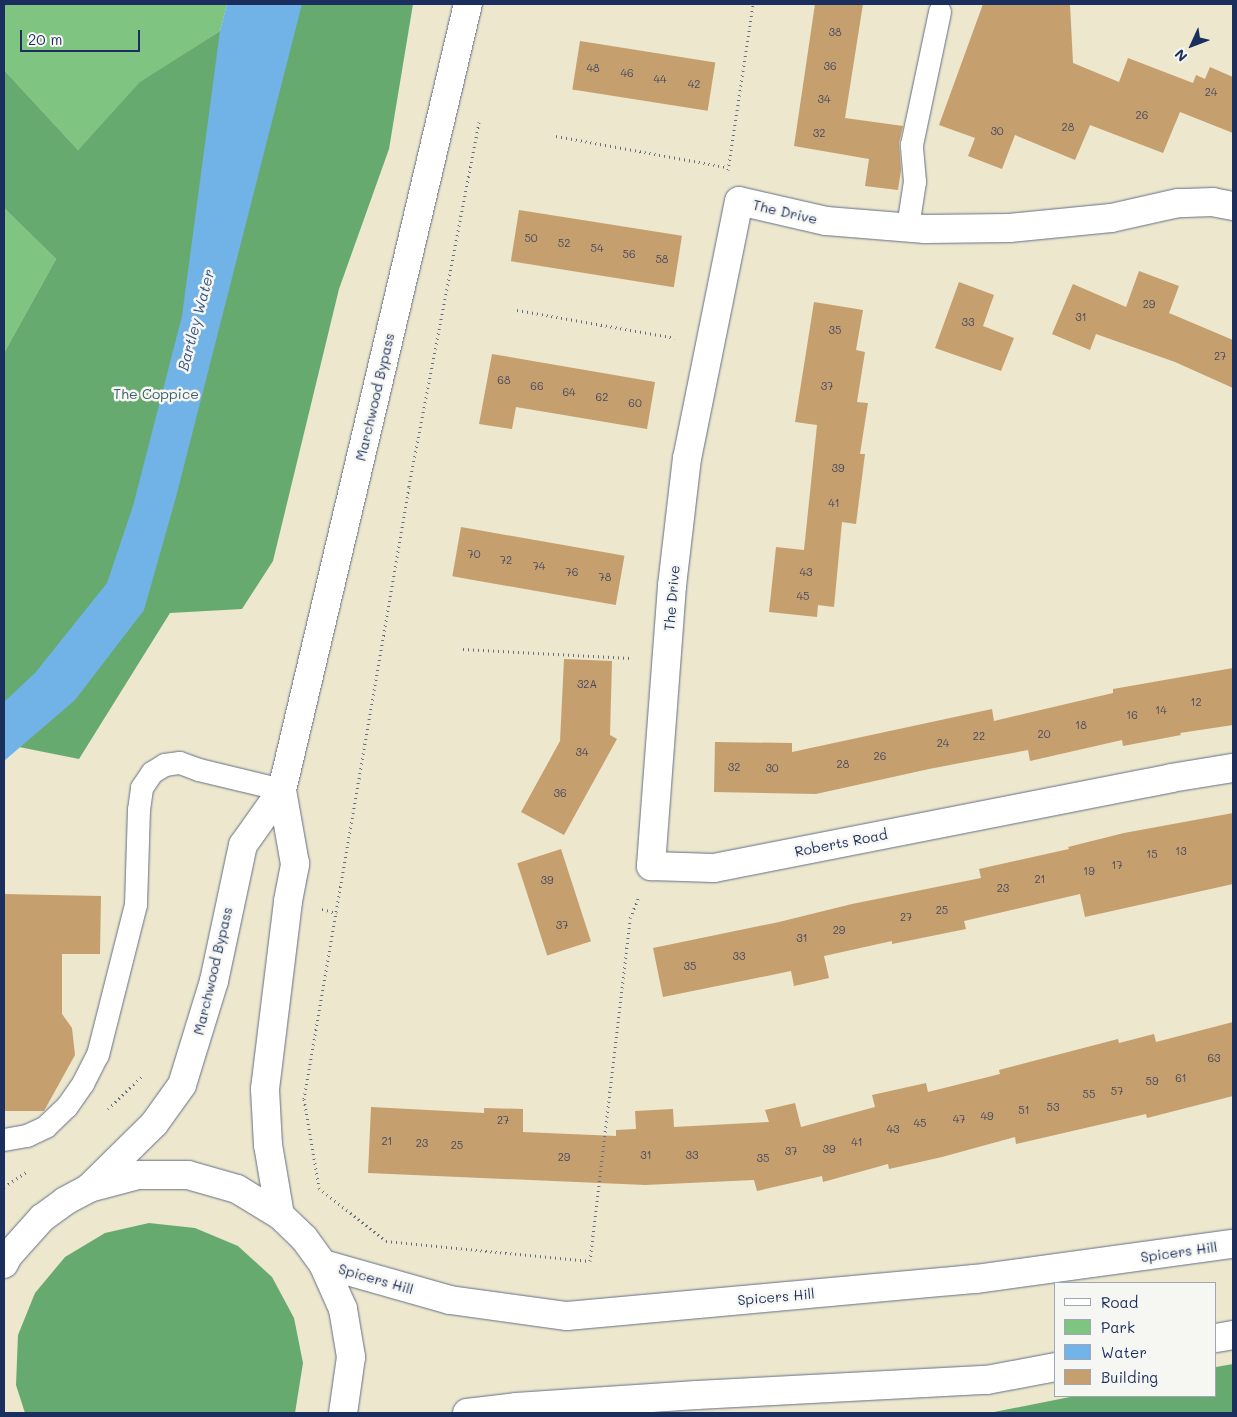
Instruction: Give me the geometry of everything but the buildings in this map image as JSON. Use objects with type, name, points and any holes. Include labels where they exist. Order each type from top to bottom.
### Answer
[{"type":"main road","name":"Marchwood Bypass","points":[[90,1188],[154,1124],[182,1084],[214,981],[243,845],[282,790],[468,4]]},
{"type":"main road","name":"The Drive","points":[[666,660],[672,586],[687,458],[739,201],[826,221],[908,227],[1009,228],[1110,218],[1178,203],[1213,202],[1233,206]]},
{"type":"main road","points":[[651,866],[666,660]]},
{"type":"main road","name":"Roberts Road","points":[[651,866],[714,868],[1171,778],[1233,768]]},
{"type":"main road","name":"Marchwood Bypass","points":[[280,1215],[268,1145],[265,1089],[288,901],[295,864],[282,790]]},
{"type":"main road","points":[[4,1264],[8,1256],[42,1218],[65,1201],[90,1188],[138,1175],[188,1175],[237,1189],[280,1215],[304,1238],[323,1264],[343,1309],[351,1357],[345,1406],[342,1413]]},
{"type":"main road","points":[[4,1227],[42,1218]]},
{"type":"main road","name":"Spicers Hill","points":[[323,1264],[450,1300],[567,1316],[976,1279],[1233,1244]]},
{"type":"main road","points":[[1217,1338],[1233,1334]]},
{"type":"main road","points":[[467,1413],[516,1407],[696,1404],[987,1380],[1054,1367]]},
{"type":"lane","points":[[908,227],[915,182],[912,145],[940,12]]},
{"type":"lane","points":[[4,1140],[27,1136],[46,1126],[67,1107],[83,1084],[98,1055],[136,905],[139,810],[142,788],[152,773],[165,765],[180,763],[199,770],[282,790]]},
{"type":"path","points":[[739,201],[727,168],[753,4]]},
{"type":"path","points":[[479,120],[409,487],[304,1099],[319,1188],[386,1240],[590,1261],[630,918],[651,866]]},
{"type":"path","points":[[556,136],[727,168]]},
{"type":"path","points":[[517,310],[710,345]]},
{"type":"path","points":[[463,649],[666,660]]},
{"type":"green space","points":[[4,4],[227,4],[220,31],[141,82],[78,150],[4,70]]},
{"type":"green space","name":"The Coppice","points":[[281,4],[413,4],[389,149],[339,289],[273,561],[242,609],[170,613],[79,759],[4,744],[4,353],[56,259],[4,208],[4,70],[78,150],[140,82],[220,31]]},
{"type":"green space","points":[[4,208],[56,259],[4,353]]},
{"type":"green space","points":[[149,1223],[195,1228],[238,1246],[272,1277],[294,1318],[303,1363],[295,1413],[25,1413],[16,1385],[18,1335],[35,1293],[65,1257],[105,1233]]},
{"type":"green space","points":[[1233,1364],[1233,1413],[941,1413],[994,1412],[1070,1397],[1217,1397],[1217,1367]]},
{"type":"water","name":"Bartley Water","points":[[227,4],[302,4],[176,497],[144,610],[75,700],[4,761],[4,702],[35,673],[107,583],[133,506],[182,316],[220,31]]}]
